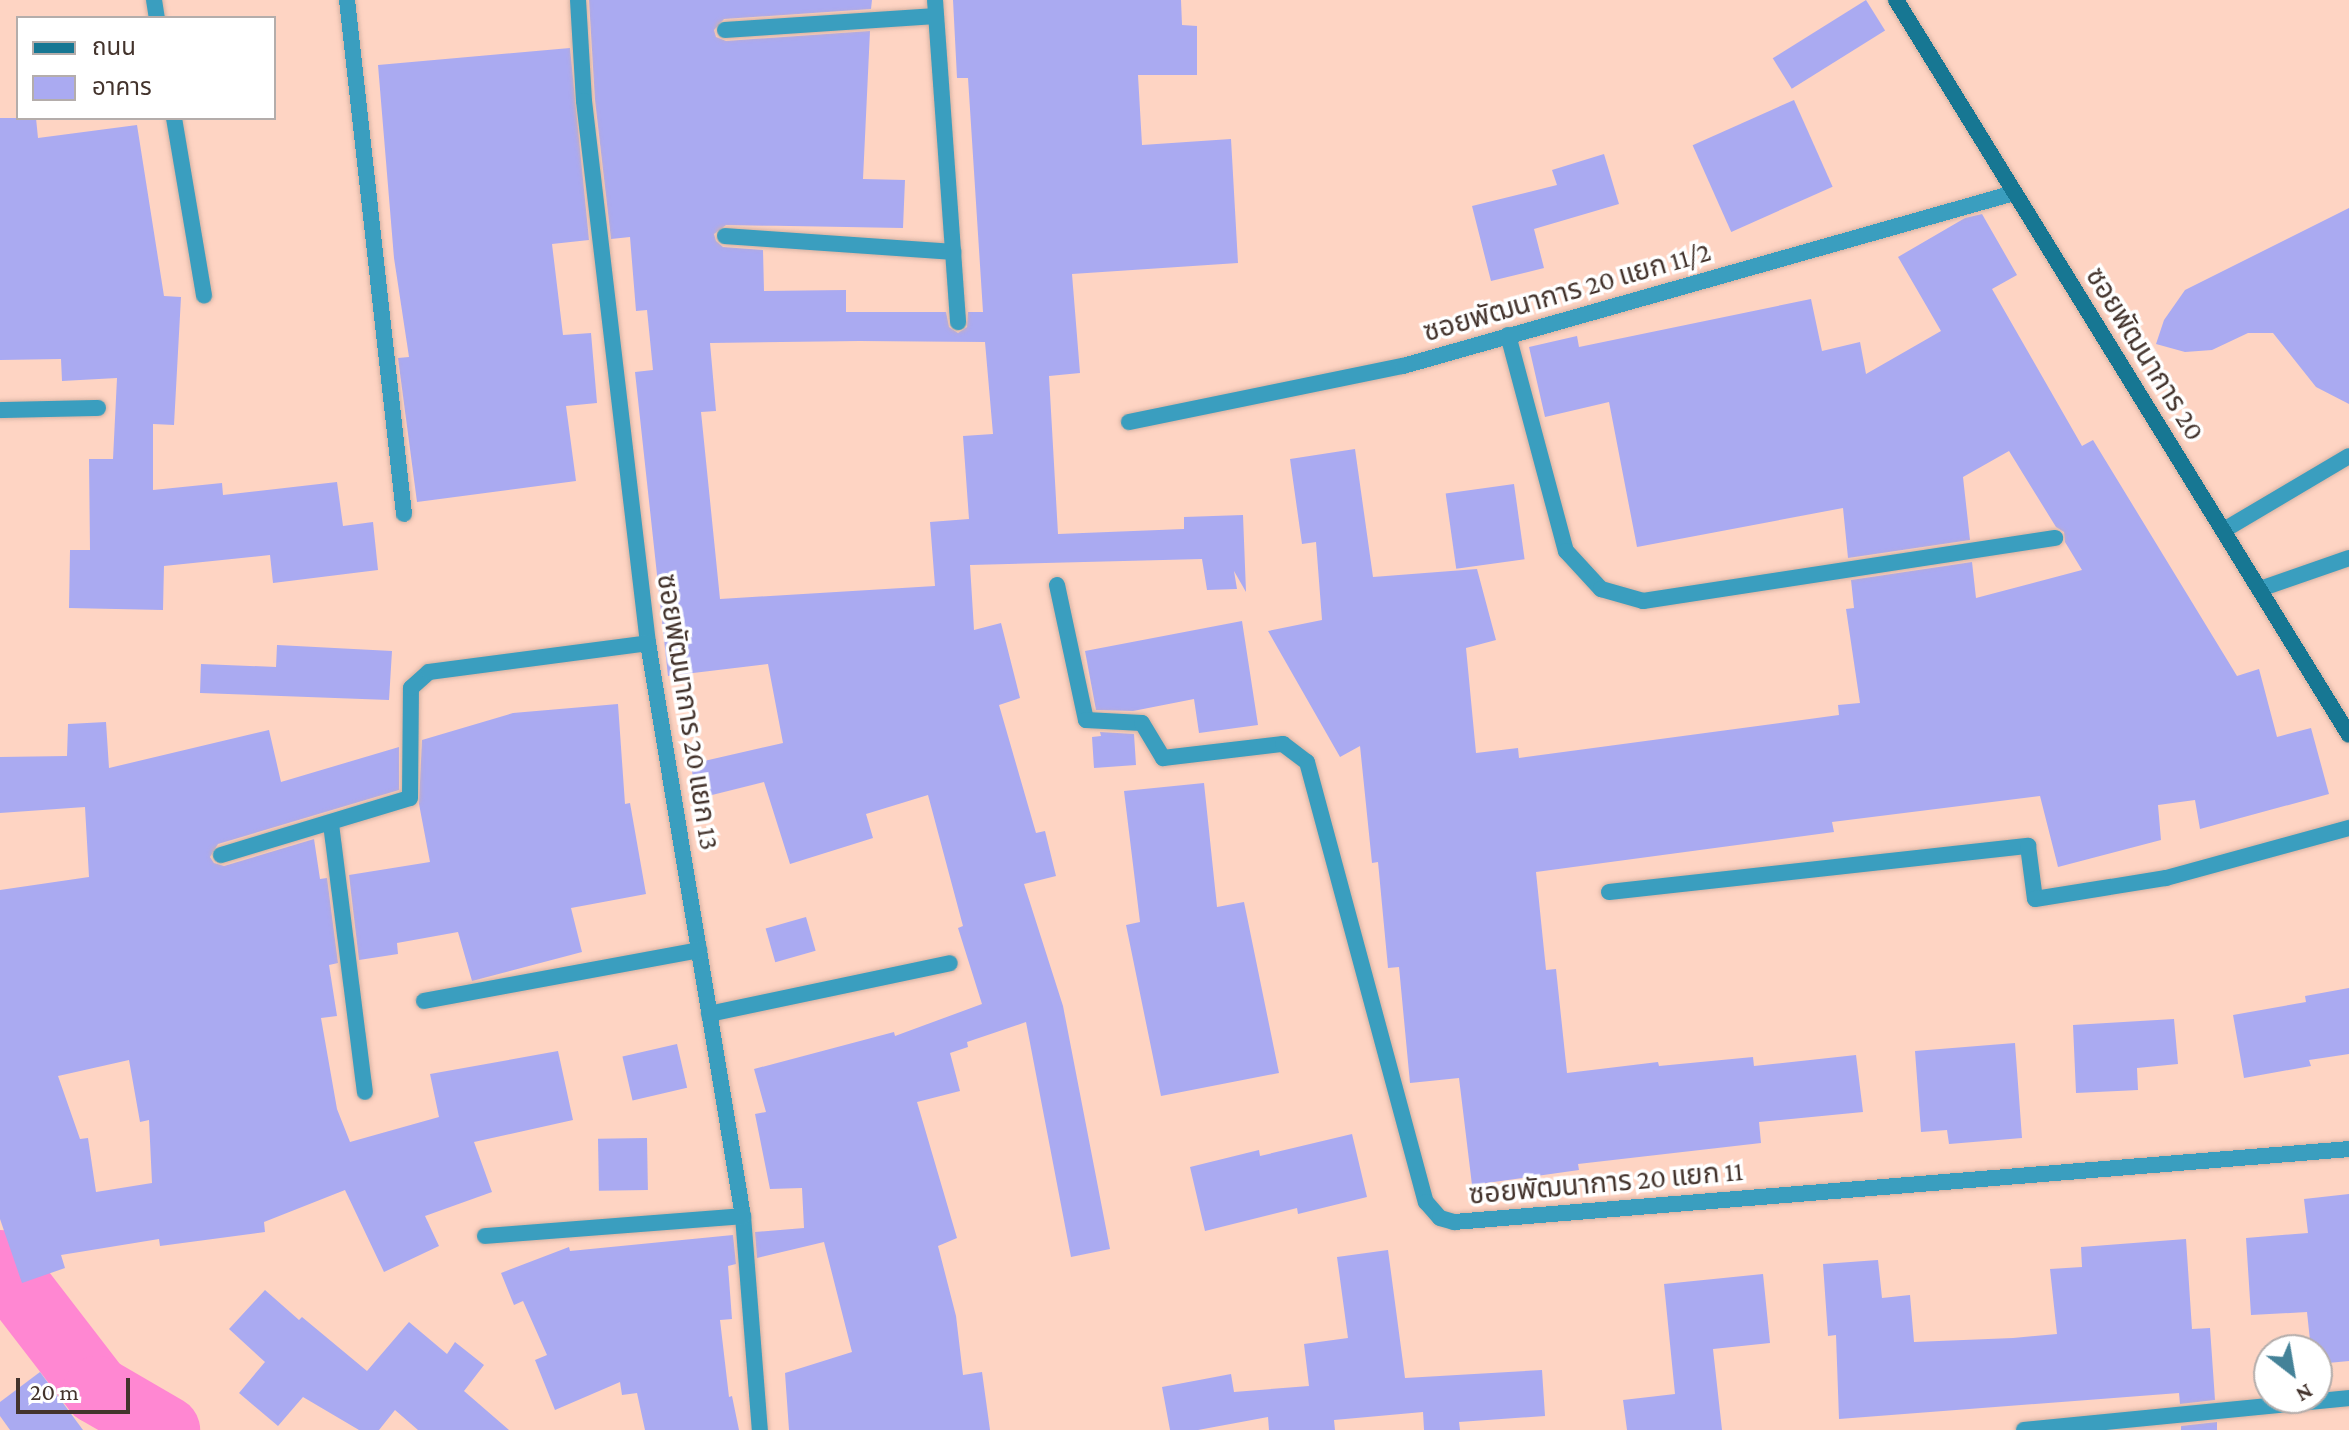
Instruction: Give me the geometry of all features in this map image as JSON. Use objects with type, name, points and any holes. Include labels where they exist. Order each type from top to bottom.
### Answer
[{"type":"street","points":[[347,0],[404,514]]},
{"type":"street","name":"ซอยพัฒนาการ 20 แยก 13","points":[[578,0],[584,101],[648,643],[743,1216],[760,1430]]},
{"type":"street","name":"ซอยพัฒนาการ 20","points":[[1896,0],[2349,735]]},
{"type":"street","points":[[725,30],[936,8],[958,322]]},
{"type":"street","points":[[174,120],[204,295]]},
{"type":"street","name":"ซอยพัฒนาการ 20 แยก 11/2","points":[[1129,422],[1403,366],[2014,193]]},
{"type":"street","points":[[725,236],[953,252]]},
{"type":"street","points":[[1508,335],[1566,551],[1601,589],[1643,601],[2055,538]]},
{"type":"street","points":[[0,410],[98,408]]},
{"type":"street","points":[[2224,530],[2349,456]]},
{"type":"street","points":[[2260,589],[2349,558]]},
{"type":"street","name":"ซอยพัฒนาการ 20 แยก 11","points":[[1057,585],[1086,720],[1142,723],[1163,758],[1283,744],[1307,762],[1426,1202],[1440,1218],[1454,1222],[2349,1149]]},
{"type":"street","points":[[221,855],[410,798],[411,688],[418,678],[429,672],[648,643]]},
{"type":"street","points":[[331,824],[365,1092]]},
{"type":"street","points":[[1609,892],[2028,846],[2035,899],[2166,878],[2349,828]]},
{"type":"street","points":[[424,1001],[699,950]]},
{"type":"street","points":[[709,1014],[950,963]]},
{"type":"street","points":[[485,1236],[743,1216]]},
{"type":"street","points":[[2024,1430],[2349,1398]]},
{"type":"building","points":[[589,0],[872,0],[871,9],[724,19],[714,30],[716,37],[726,41],[870,31],[863,179],[905,180],[903,228],[726,225],[714,234],[723,247],[763,250],[764,291],[846,290],[846,312],[946,312],[949,327],[958,333],[967,327],[968,312],[983,312],[968,78],[957,78],[953,0],[1181,0],[1182,25],[1197,26],[1197,75],[1138,75],[1142,145],[1231,139],[1238,263],[1072,274],[1080,373],[1049,376],[1058,534],[1184,529],[1184,517],[1243,515],[1246,592],[1234,571],[1237,589],[1207,590],[1202,559],[970,565],[974,630],[1001,623],[1020,698],[999,705],[1036,833],[1045,831],[1056,876],[1024,884],[1063,1006],[1110,1249],[1071,1257],[1026,1022],[967,1042],[968,1047],[950,1053],[960,1091],[917,1102],[957,1238],[938,1246],[956,1316],[963,1375],[982,1372],[990,1430],[789,1430],[785,1373],[852,1352],[824,1242],[757,1258],[755,1232],[804,1228],[802,1188],[770,1189],[755,1114],[766,1112],[754,1069],[894,1032],[895,1036],[982,1004],[958,928],[963,926],[928,795],[866,814],[873,838],[790,864],[764,782],[696,799],[691,764],[783,743],[768,664],[668,676],[635,372],[653,370],[647,310],[636,311],[630,237],[611,239],[595,100]],"holes":[[[985,342],[993,434],[963,436],[969,519],[930,522],[935,586],[720,599],[701,412],[716,411],[710,343]]]},
{"type":"building","points":[[1866,0],[1885,31],[1792,89],[1773,58]]},
{"type":"building","points":[[570,48],[589,240],[552,244],[563,335],[591,333],[597,403],[566,406],[576,481],[417,502],[398,358],[409,357],[394,258],[378,65]]},
{"type":"building","points":[[1794,100],[1833,187],[1731,232],[1693,145]]},
{"type":"building","points":[[0,118],[36,120],[38,138],[137,125],[164,296],[181,297],[174,425],[153,424],[153,490],[222,483],[223,495],[337,482],[343,526],[373,522],[378,570],[273,583],[270,555],[164,566],[163,610],[69,608],[70,550],[90,550],[89,459],[113,459],[117,378],[62,381],[61,359],[0,360]]},
{"type":"building","points":[[1604,154],[1619,204],[1534,229],[1544,268],[1491,281],[1472,206],[1557,185],[1552,170]]},
{"type":"building","points":[[2349,208],[2349,404],[2316,387],[2273,333],[2248,333],[2212,350],[2185,352],[2156,344],[2164,320],[2185,290]]},
{"type":"building","points":[[1982,214],[2017,275],[1992,289],[2082,446],[2093,440],[2237,676],[2259,669],[2277,737],[2311,728],[2329,794],[2200,829],[2195,800],[2158,805],[2161,840],[2058,867],[2040,796],[1832,822],[1834,832],[1536,872],[1546,970],[1556,969],[1567,1073],[1658,1062],[1659,1066],[1753,1057],[1754,1066],[1856,1055],[1863,1112],[1759,1122],[1761,1143],[1578,1164],[1579,1170],[1472,1185],[1459,1078],[1410,1083],[1399,967],[1388,968],[1378,862],[1372,863],[1360,746],[1340,757],[1268,631],[1322,620],[1316,542],[1302,544],[1290,459],[1355,449],[1373,577],[1477,569],[1496,640],[1466,648],[1476,753],[1518,748],[1519,758],[1839,715],[1838,705],[1860,703],[1846,609],[1854,608],[1851,580],[1972,562],[1976,598],[2082,570],[2065,542],[2064,532],[2056,527],[2009,451],[1963,477],[1970,540],[1848,558],[1843,508],[1637,547],[1609,402],[1545,417],[1529,347],[1577,336],[1579,347],[1811,299],[1822,351],[1860,342],[1866,374],[1941,331],[1898,257],[1965,218]]},
{"type":"building","points":[[1514,484],[1525,559],[1456,569],[1446,494]]},
{"type":"building","points":[[1242,621],[1258,725],[1199,733],[1194,699],[1133,711],[1096,710],[1085,651]]},
{"type":"building","points":[[277,645],[392,651],[389,700],[200,693],[201,664],[276,667]]},
{"type":"building","points":[[618,704],[625,804],[630,803],[646,894],[571,908],[582,952],[472,981],[458,932],[397,943],[398,954],[359,960],[349,875],[430,862],[419,804],[422,740],[513,713]]},
{"type":"building","points":[[106,722],[109,768],[269,730],[281,782],[399,747],[399,790],[218,844],[210,857],[214,863],[224,866],[314,839],[320,879],[327,878],[338,963],[329,965],[337,1016],[321,1018],[337,1109],[350,1142],[439,1117],[430,1074],[558,1051],[573,1120],[474,1142],[492,1192],[425,1216],[439,1246],[384,1272],[345,1190],[264,1222],[265,1232],[160,1246],[159,1239],[61,1255],[65,1268],[22,1283],[0,1219],[0,890],[89,877],[85,807],[0,813],[0,757],[67,756],[68,724]],"holes":[[[129,1060],[140,1122],[149,1120],[152,1183],[96,1192],[88,1138],[80,1139],[58,1076]]]},
{"type":"building","points":[[1100,732],[1134,734],[1136,765],[1094,768],[1092,737],[1101,736]]},
{"type":"building","points":[[1204,783],[1217,907],[1244,902],[1279,1073],[1161,1096],[1126,925],[1140,922],[1124,791]]},
{"type":"building","points":[[806,917],[816,951],[775,962],[766,929]]},
{"type":"building","points":[[2349,988],[2349,1054],[2309,1060],[2311,1066],[2244,1078],[2233,1015],[2306,1002],[2305,996]]},
{"type":"building","points":[[2174,1019],[2178,1064],[2137,1068],[2138,1090],[2076,1093],[2073,1025]]},
{"type":"building","points":[[2015,1043],[2022,1138],[1949,1144],[1947,1130],[1921,1132],[1915,1051]]},
{"type":"building","points":[[677,1044],[687,1088],[633,1100],[622,1057]]},
{"type":"building","points":[[1352,1134],[1367,1197],[1298,1214],[1297,1208],[1205,1231],[1190,1167],[1259,1150],[1260,1156]]},
{"type":"building","points":[[647,1138],[648,1190],[599,1191],[598,1139]]},
{"type":"building","points":[[2349,1194],[2349,1361],[2333,1362],[2333,1334],[2309,1334],[2307,1312],[2251,1315],[2246,1238],[2308,1233],[2304,1199]]},
{"type":"building","points":[[733,1235],[736,1264],[728,1266],[732,1319],[720,1320],[729,1397],[732,1396],[739,1430],[645,1430],[637,1393],[622,1395],[620,1382],[555,1410],[535,1360],[547,1355],[523,1301],[514,1305],[501,1273],[569,1247],[570,1251]]},
{"type":"building","points":[[2186,1239],[2192,1329],[2210,1328],[2215,1400],[2180,1404],[2179,1393],[1839,1419],[1836,1335],[1828,1336],[1823,1264],[1878,1260],[1882,1298],[1910,1295],[1914,1342],[2013,1338],[2057,1334],[2050,1269],[2082,1267],[2081,1247]]},
{"type":"building","points":[[1388,1250],[1405,1378],[1542,1370],[1545,1416],[1459,1422],[1460,1430],[1424,1430],[1423,1412],[1334,1420],[1335,1430],[1269,1430],[1268,1417],[1198,1430],[1170,1430],[1162,1387],[1231,1374],[1234,1392],[1309,1386],[1304,1344],[1348,1338],[1337,1257]]},
{"type":"building","points":[[1763,1274],[1770,1343],[1713,1349],[1722,1430],[1627,1430],[1623,1400],[1675,1394],[1664,1284]]},
{"type":"building","points":[[265,1290],[367,1371],[409,1322],[447,1354],[455,1342],[484,1365],[464,1391],[509,1430],[418,1430],[395,1410],[379,1430],[359,1430],[303,1397],[278,1426],[239,1393],[265,1362],[229,1329]]},
{"type":"building","points":[[40,1372],[83,1430],[10,1430],[0,1416],[0,1402]]},
{"type":"building","points":[[2217,1422],[2217,1430],[2181,1430],[2181,1426]]},
{"type":"waterway","points":[[0,1264],[97,1390],[166,1430]]}]
